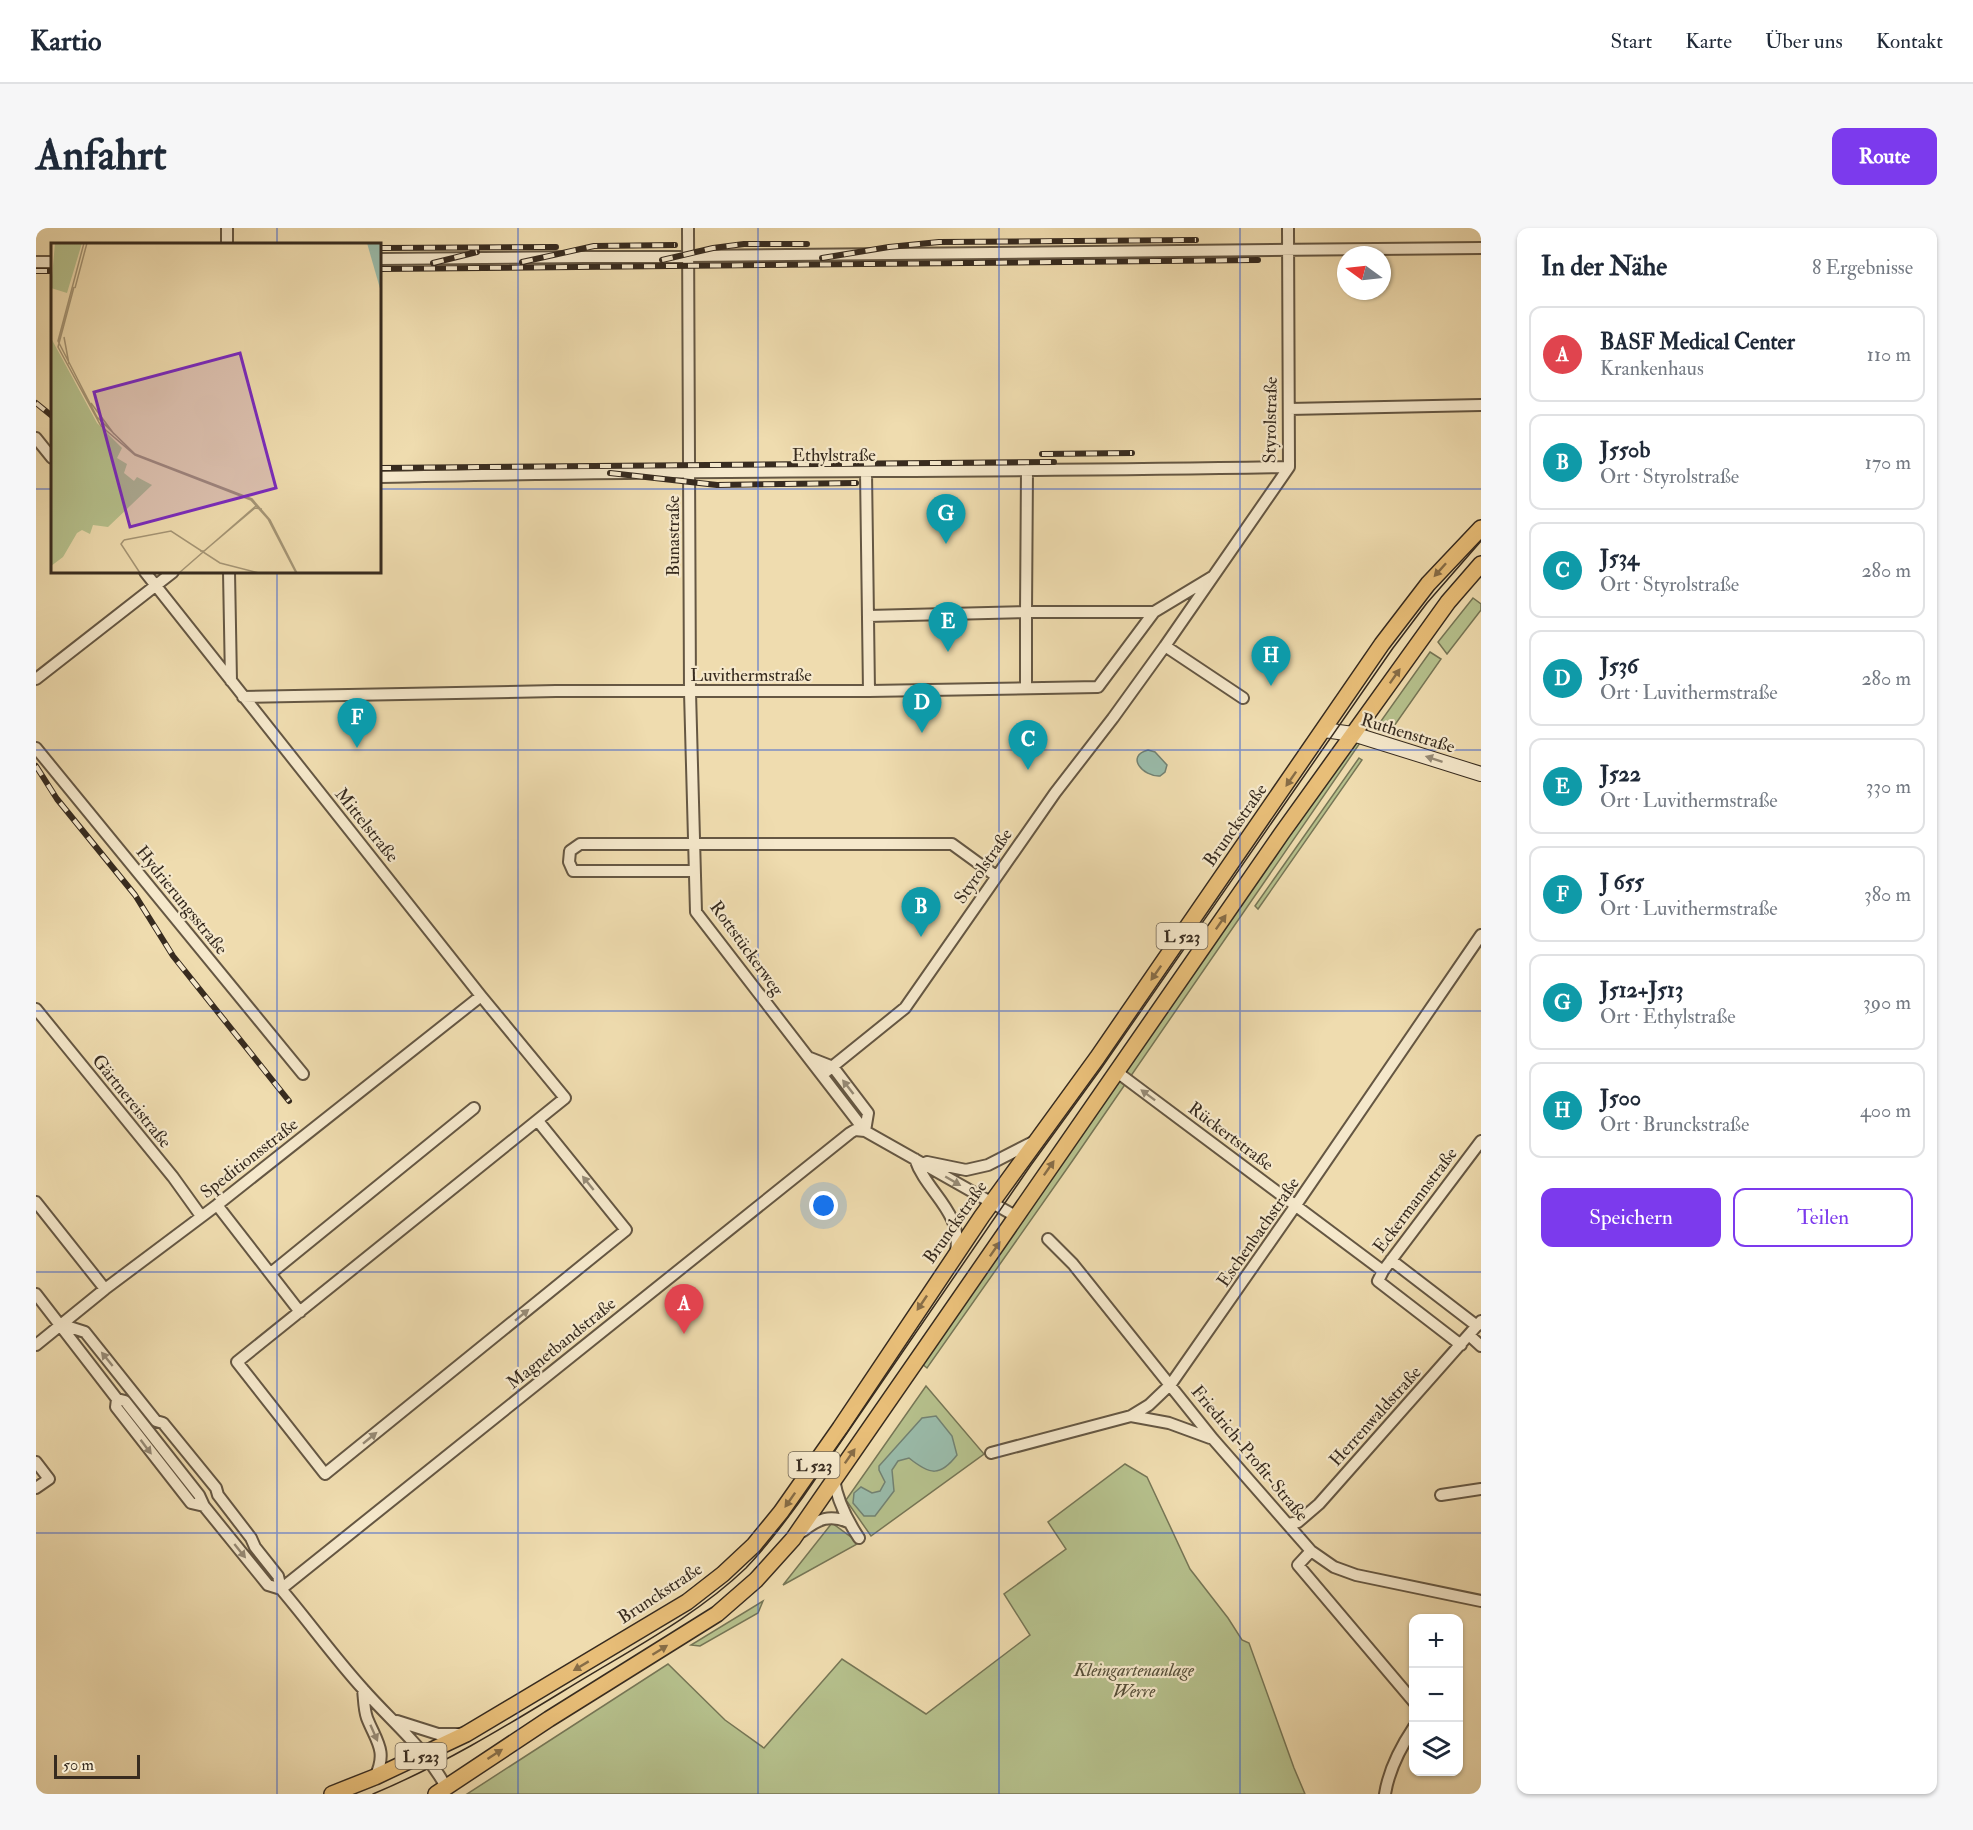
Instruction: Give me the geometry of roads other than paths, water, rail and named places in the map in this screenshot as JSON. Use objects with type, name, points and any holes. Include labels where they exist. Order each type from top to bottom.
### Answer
[{"type":"main road","name":"Brunckstraße","points":[[332,1794],[375,1777],[466,1734],[687,1602],[731,1567],[754,1545],[781,1512],[840,1428],[955,1255],[1104,1049],[1382,644],[1428,584],[1481,528]]},
{"type":"main road","name":"L 523","points":[[441,1791],[549,1719],[717,1614],[756,1580],[793,1539],[1353,734],[1448,602],[1481,564]]},
{"type":"street","name":"Bunastraße","points":[[688,228],[690,692],[694,845]]},
{"type":"street","name":"Styrolstraße","points":[[822,1075],[905,1008],[1055,793],[1165,646],[1289,467],[1288,228]]},
{"type":"street","points":[[381,259],[1481,248]]},
{"type":"street","points":[[1289,409],[1481,405]]},
{"type":"street","points":[[36,438],[51,457]]},
{"type":"street","name":"Ethylstraße","points":[[381,477],[554,473],[1289,467]]},
{"type":"street","points":[[1026,687],[1027,470]]},
{"type":"street","points":[[866,472],[869,691]]},
{"type":"street","name":"Mittelstraße","points":[[146,573],[481,996],[565,1098],[538,1121]]},
{"type":"street","points":[[36,679],[172,573]]},
{"type":"street","points":[[229,573],[231,682]]},
{"type":"street","name":"Luvithermstraße","points":[[243,697],[556,691],[869,691],[1098,687],[1154,612],[1212,576]]},
{"type":"street","points":[[868,616],[1154,612]]},
{"type":"street","points":[[1165,646],[1243,699]]},
{"type":"street","name":"Ruthenstraße","points":[[1324,730],[1353,734],[1481,774]]},
{"type":"street","name":"Hydrierungsstraße","points":[[36,748],[303,1074]]},
{"type":"street","points":[[694,871],[573,871],[569,862],[570,851],[580,844],[952,844],[996,876]]},
{"type":"street","name":"Rottstückerweg","points":[[694,845],[696,912],[865,1131],[1017,1217]]},
{"type":"street","name":"Eschenbachstraße","points":[[991,1453],[1131,1416],[1149,1405],[1171,1384],[1479,941]]},
{"type":"street","name":"Speditionsstraße","points":[[36,1345],[105,1289],[218,1205],[481,996]]},
{"type":"street","name":"Gärtnereistraße","points":[[36,1009],[173,1177],[201,1216]]},
{"type":"street","points":[[809,1058],[832,1067],[868,1113],[865,1131]]},
{"type":"street","name":"Rückertstraße","points":[[1116,1072],[1296,1205],[1461,1345]]},
{"type":"street","points":[[271,1274],[474,1108]]},
{"type":"street","points":[[538,1121],[626,1230],[325,1474],[237,1362],[300,1312],[538,1121]]},
{"type":"street","name":"Magnetbandstraße","points":[[281,1589],[842,1138],[855,1130],[865,1131]]},
{"type":"street","points":[[915,1159],[966,1170],[988,1165],[1038,1140]]},
{"type":"street","name":"Eckermannstraße","points":[[1381,1276],[1481,1141]]},
{"type":"street","points":[[915,1159],[921,1175],[948,1210],[957,1237],[955,1255]]},
{"type":"street","points":[[36,1202],[105,1289]]},
{"type":"street","points":[[218,1205],[300,1312]]},
{"type":"street","name":"Friedrich-Profit-Straße","points":[[1048,1239],[1073,1264],[1213,1439],[1311,1551],[1334,1567],[1356,1575],[1481,1601]]},
{"type":"street","points":[[1391,1260],[1479,1324]]},
{"type":"street","points":[[36,1294],[121,1400]]},
{"type":"street","points":[[60,1324],[85,1332],[156,1421],[163,1423],[216,1488],[218,1495],[278,1576],[281,1589],[363,1689],[435,1766],[441,1791]]},
{"type":"street","name":"Herrenwaldstraße","points":[[1289,1524],[1298,1522],[1319,1504],[1479,1324]]},
{"type":"street","points":[[1468,1335],[1481,1346]]},
{"type":"street","points":[[126,1383],[121,1400],[116,1407],[191,1503],[204,1506],[268,1585],[281,1589]]},
{"type":"street","points":[[1131,1416],[1169,1423],[1213,1439]]},
{"type":"street","points":[[36,1462],[49,1479],[36,1488]]},
{"type":"street","points":[[834,1479],[848,1522],[859,1538]]},
{"type":"street","points":[[1441,1495],[1481,1490]]},
{"type":"street","points":[[204,1506],[218,1495]]},
{"type":"street","points":[[793,1539],[813,1523],[825,1517],[848,1522]]},
{"type":"street","points":[[1311,1551],[1298,1565],[1409,1697]]},
{"type":"street","points":[[363,1689],[366,1717],[377,1737],[381,1752],[380,1768],[375,1777]]},
{"type":"street","points":[[394,1720],[438,1734],[466,1734]]},
{"type":"street","points":[[1385,1794],[1387,1779],[1409,1735]]},
{"type":"tram line","points":[[373,1794],[471,1746],[682,1619],[726,1586],[754,1560],[803,1497],[1031,1165],[1100,1070],[1393,648],[1427,603],[1481,541]]},
{"type":"railway","points":[[822,258],[889,247],[939,242],[1196,240]]},
{"type":"railway","points":[[662,260],[713,248],[744,244],[807,244]]},
{"type":"railway","points":[[522,262],[594,246],[675,245]]},
{"type":"railway","points":[[381,248],[556,247]]},
{"type":"railway","points":[[433,263],[477,252]]},
{"type":"railway","points":[[381,269],[1258,260]]},
{"type":"railway","points":[[36,271],[51,271]]},
{"type":"railway","points":[[36,403],[51,415]]},
{"type":"railway","points":[[1042,454],[1132,453]]},
{"type":"railway","points":[[381,468],[1054,462]]},
{"type":"railway","points":[[610,473],[717,485],[856,483]]},
{"type":"railway","points":[[36,766],[57,799],[135,895],[173,956],[289,1101]]},
{"type":"place","name":"J512+J513","points":[[946,544]]},
{"type":"place","name":"J522","points":[[948,652]]},
{"type":"place","name":"J500","points":[[1271,686]]},
{"type":"place","name":"J536","points":[[922,733]]},
{"type":"place","name":"J 655","points":[[357,748]]},
{"type":"place","name":"J534","points":[[1028,770]]},
{"type":"place","name":"J550b","points":[[921,937]]},
{"type":"place","name":"BASF Medical Center","points":[[684,1334]]},
{"type":"park label","name":"Kleingartenanlage Werre","points":[[1134,1680]]}]
